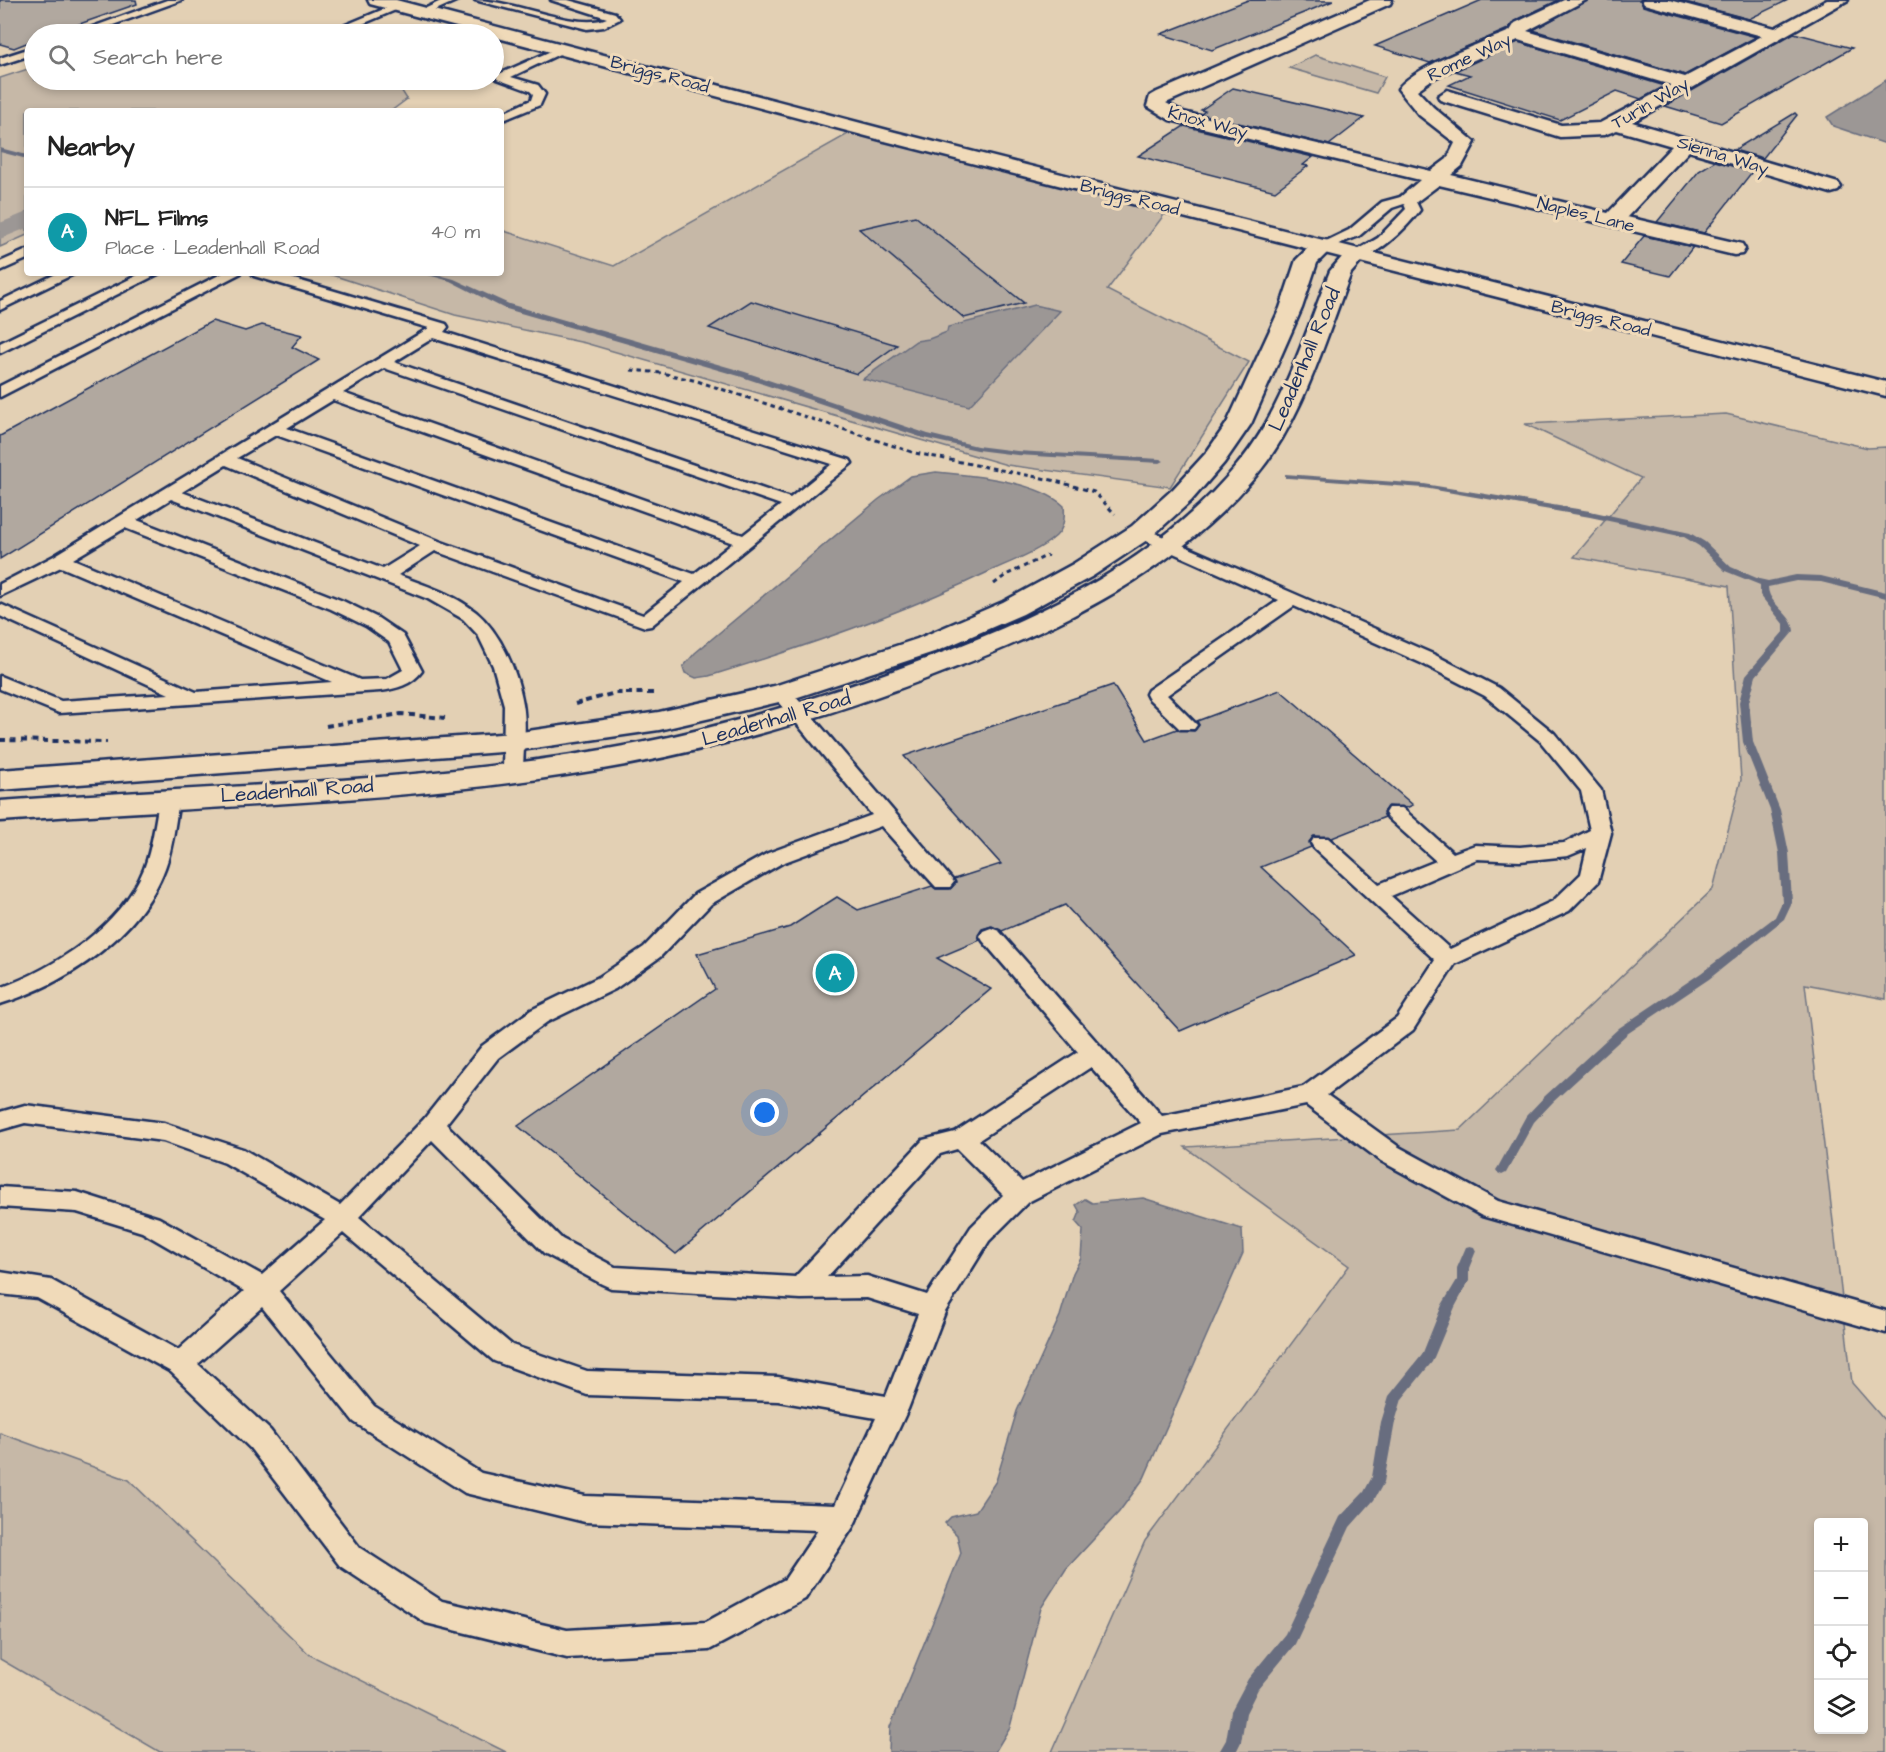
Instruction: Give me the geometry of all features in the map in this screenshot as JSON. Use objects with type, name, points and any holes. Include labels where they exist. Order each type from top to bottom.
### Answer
[{"type":"street","name":"Briggs Road","points":[[376,0],[469,24]]},
{"type":"street","name":"Rome Way","points":[[1408,199],[1455,162],[1465,142],[1444,123],[1416,104],[1407,89],[1428,74],[1517,34],[1521,27],[1578,0]]},
{"type":"street","points":[[1650,0],[1776,34]]},
{"type":"street","name":"Turin Way","points":[[1447,96],[1560,131],[1604,129],[1684,83],[1840,0]]},
{"type":"street","name":"Knox Way","points":[[1380,1],[1164,96],[1157,100],[1156,106],[1177,116],[1437,178]]},
{"type":"street","name":"Briggs Road","points":[[504,33],[888,136],[1886,389]]},
{"type":"street","points":[[1517,34],[1684,83]]},
{"type":"street","name":"Sienna Way","points":[[1616,123],[1831,188]]},
{"type":"street","points":[[1613,220],[1685,144]]},
{"type":"street","name":"Naples Lane","points":[[1437,178],[1734,249]]},
{"type":"street","name":"Leadenhall Road","points":[[0,811],[170,801],[513,772],[656,749],[790,703],[927,645],[1013,608],[1083,570],[1141,532],[1200,477],[1228,441],[1256,391],[1291,308],[1307,260],[1323,246]]},
{"type":"street","name":"Leadenhall Road","points":[[0,780],[514,742],[864,693],[1005,639],[1086,601],[1169,545],[1207,515],[1247,471],[1268,443],[1287,408],[1341,271],[1356,255]]},
{"type":"lane","points":[[108,24],[177,0]]},
{"type":"lane","points":[[423,12],[453,0]]},
{"type":"lane","points":[[480,0],[586,26],[600,25],[614,19],[611,15],[556,0]]},
{"type":"lane","points":[[355,24],[400,6]]},
{"type":"lane","points":[[504,76],[564,49]]},
{"type":"lane","points":[[0,62],[24,54]]},
{"type":"lane","points":[[504,78],[534,88],[539,94],[536,102],[504,117]]},
{"type":"lane","points":[[1323,246],[1354,233],[1387,205],[1408,199],[1413,210],[1383,241],[1356,255]]},
{"type":"lane","points":[[0,267],[24,255]]},
{"type":"lane","points":[[0,306],[63,276]]},
{"type":"lane","points":[[0,349],[147,276]]},
{"type":"lane","points":[[0,392],[228,276]]},
{"type":"lane","points":[[0,591],[60,560],[441,327],[269,276]]},
{"type":"lane","points":[[225,459],[433,545],[645,622],[844,464],[433,333]]},
{"type":"lane","points":[[383,363],[793,504]]},
{"type":"lane","points":[[331,394],[746,542]]},
{"type":"lane","points":[[274,429],[696,581]]},
{"type":"lane","points":[[169,493],[434,595],[469,615],[486,633],[502,666],[514,705],[513,772]]},
{"type":"lane","points":[[0,682],[59,707],[357,686],[387,686],[403,681],[413,671],[397,639],[372,622],[337,605],[123,521]]},
{"type":"lane","points":[[0,1283],[42,1288],[180,1364],[260,1439],[350,1557],[436,1613],[567,1644],[709,1636],[795,1589],[843,1518],[894,1409],[933,1308],[980,1234],[1019,1195],[1157,1126],[1310,1095],[1406,1024],[1447,959],[1561,906],[1591,877],[1601,833],[1591,790],[1547,737],[1492,692],[1428,659],[1141,532]]},
{"type":"lane","points":[[384,576],[433,545]]},
{"type":"lane","points":[[60,560],[357,686]]},
{"type":"lane","points":[[1187,725],[1155,694],[1291,600]]},
{"type":"lane","points":[[0,609],[193,698]]},
{"type":"lane","points":[[790,703],[885,817],[943,882]]},
{"type":"lane","points":[[0,996],[68,964],[124,919],[152,876],[170,801]]},
{"type":"lane","points":[[1395,813],[1450,862]]},
{"type":"lane","points":[[180,1364],[262,1288],[343,1218],[432,1125],[490,1052],[539,1016],[607,983],[652,952],[703,899],[775,858],[885,817]]},
{"type":"lane","points":[[1376,894],[1475,852],[1520,854],[1568,849],[1601,833]]},
{"type":"lane","points":[[1320,843],[1447,959]]},
{"type":"lane","points":[[991,936],[1157,1126]]},
{"type":"lane","points":[[801,1288],[932,1147],[962,1139],[1093,1054]]},
{"type":"lane","points":[[1310,1095],[1390,1154],[1491,1209],[1886,1322]]},
{"type":"lane","points":[[0,1121],[25,1114],[164,1132],[234,1156],[343,1218],[503,1353],[587,1383],[778,1389],[894,1409]]},
{"type":"lane","points":[[432,1125],[553,1246],[612,1277],[801,1288],[867,1287],[933,1308]]},
{"type":"lane","points":[[962,1139],[1019,1195]]},
{"type":"lane","points":[[0,1197],[77,1202],[150,1224],[262,1288],[364,1414],[475,1484],[585,1509],[843,1518]]},
{"type":"shaded area","points":[[1315,55],[1385,77],[1376,93],[1289,68]]},
{"type":"shaded area","points":[[24,70],[24,90],[401,90],[407,99],[395,108],[24,108],[24,236],[0,247],[0,78]]},
{"type":"shaded area","points":[[1886,80],[1886,144],[1833,126],[1827,117]]},
{"type":"shaded area","points":[[864,125],[1170,207],[1107,290],[1249,362],[1170,487],[1007,465],[585,343],[455,315],[335,276],[504,276],[504,231],[614,266]]},
{"type":"shaded area","points":[[1035,305],[1060,311],[969,406],[863,379],[916,341],[947,332],[948,327]]},
{"type":"shaded area","points":[[1726,414],[1868,448],[1886,447],[1886,999],[1805,984],[1852,1383],[1886,1422],[1886,1752],[1052,1752],[1145,1541],[1349,1266],[1185,1147],[1460,1130],[1713,889],[1741,780],[1729,586],[1574,557],[1641,478],[1525,424]]},
{"type":"shaded area","points":[[936,472],[1003,481],[1038,491],[1064,506],[1063,526],[1049,542],[1024,556],[885,616],[816,642],[709,676],[696,678],[685,673],[683,667],[695,653],[878,500],[911,476]]},
{"type":"shaded area","points":[[1143,1198],[1242,1229],[1243,1253],[1144,1478],[1119,1512],[1066,1569],[1041,1608],[1010,1727],[995,1752],[889,1752],[890,1727],[961,1553],[957,1535],[945,1523],[951,1517],[976,1511],[996,1481],[1017,1411],[1060,1316],[1073,1273],[1081,1258],[1083,1230],[1076,1222],[1080,1212],[1076,1205],[1085,1199],[1092,1203]]},
{"type":"shaded area","points":[[0,1433],[129,1480],[310,1655],[506,1752],[160,1752],[0,1659]]},
{"type":"building","points":[[0,0],[136,0],[137,4],[80,24],[24,24],[24,44],[14,48],[0,44]]},
{"type":"building","points":[[1248,0],[1333,1],[1212,50],[1161,34]]},
{"type":"building","points":[[1482,0],[1559,0],[1514,21],[1508,29],[1430,63],[1375,46]]},
{"type":"building","points":[[1588,0],[1640,0],[1643,6],[1756,37],[1685,75],[1533,30]]},
{"type":"building","points":[[1678,0],[1788,0],[1749,19]]},
{"type":"building","points":[[1794,33],[1852,48],[1721,123],[1665,106]]},
{"type":"building","points":[[1518,42],[1665,86],[1641,99],[1617,91],[1560,120],[1449,85],[1470,75],[1455,71]]},
{"type":"building","points":[[1233,88],[1364,118],[1329,145],[1201,114],[1205,111],[1201,110]]},
{"type":"building","points":[[1795,113],[1797,115],[1763,158],[1734,150]]},
{"type":"building","points":[[1184,126],[1313,157],[1303,165],[1308,166],[1275,191],[1138,156]]},
{"type":"building","points":[[1715,161],[1752,172],[1704,233],[1657,222],[1699,171]]},
{"type":"building","points":[[915,216],[1024,303],[964,318],[859,229]]},
{"type":"building","points":[[1644,236],[1693,247],[1670,276],[1621,264]]},
{"type":"building","points":[[751,301],[897,345],[857,374],[709,328]]},
{"type":"building","points":[[212,321],[245,331],[262,325],[302,335],[292,347],[319,360],[0,559],[0,436]]},
{"type":"building","points":[[1113,685],[1147,740],[1177,729],[1194,731],[1199,725],[1197,721],[1280,690],[1413,805],[1406,808],[1388,806],[1383,812],[1385,817],[1332,838],[1314,836],[1309,842],[1311,847],[1261,867],[1356,955],[1180,1031],[1065,905],[1002,931],[992,926],[982,929],[978,935],[980,940],[937,958],[991,989],[676,1254],[518,1126],[715,989],[697,954],[790,927],[837,897],[858,910],[932,886],[936,889],[950,889],[956,883],[954,879],[1001,864],[904,756]]},
{"type":"waterway","points":[[0,150],[24,156]]},
{"type":"waterway","points":[[0,232],[24,220]]},
{"type":"waterway","points":[[436,276],[452,280],[506,306],[742,374],[926,436],[977,448],[1017,453],[1160,461]]},
{"type":"waterway","points":[[1288,476],[1424,486],[1590,514],[1687,535],[1702,544],[1728,569],[1764,583]]},
{"type":"waterway","points":[[1764,583],[1796,578],[1821,579],[1886,595]]},
{"type":"waterway","points":[[1502,1170],[1530,1119],[1549,1099],[1623,1031],[1705,976],[1779,919],[1787,902],[1784,853],[1775,810],[1748,742],[1744,702],[1751,675],[1789,631],[1789,625],[1764,595],[1764,583]]},
{"type":"waterway","points":[[1227,1752],[1233,1742],[1239,1711],[1253,1684],[1290,1639],[1345,1522],[1369,1496],[1379,1478],[1388,1422],[1396,1396],[1427,1358],[1449,1305],[1463,1281],[1463,1268],[1470,1251]]},
{"type":"place","name":"NFL Films","points":[[835,973]]}]
